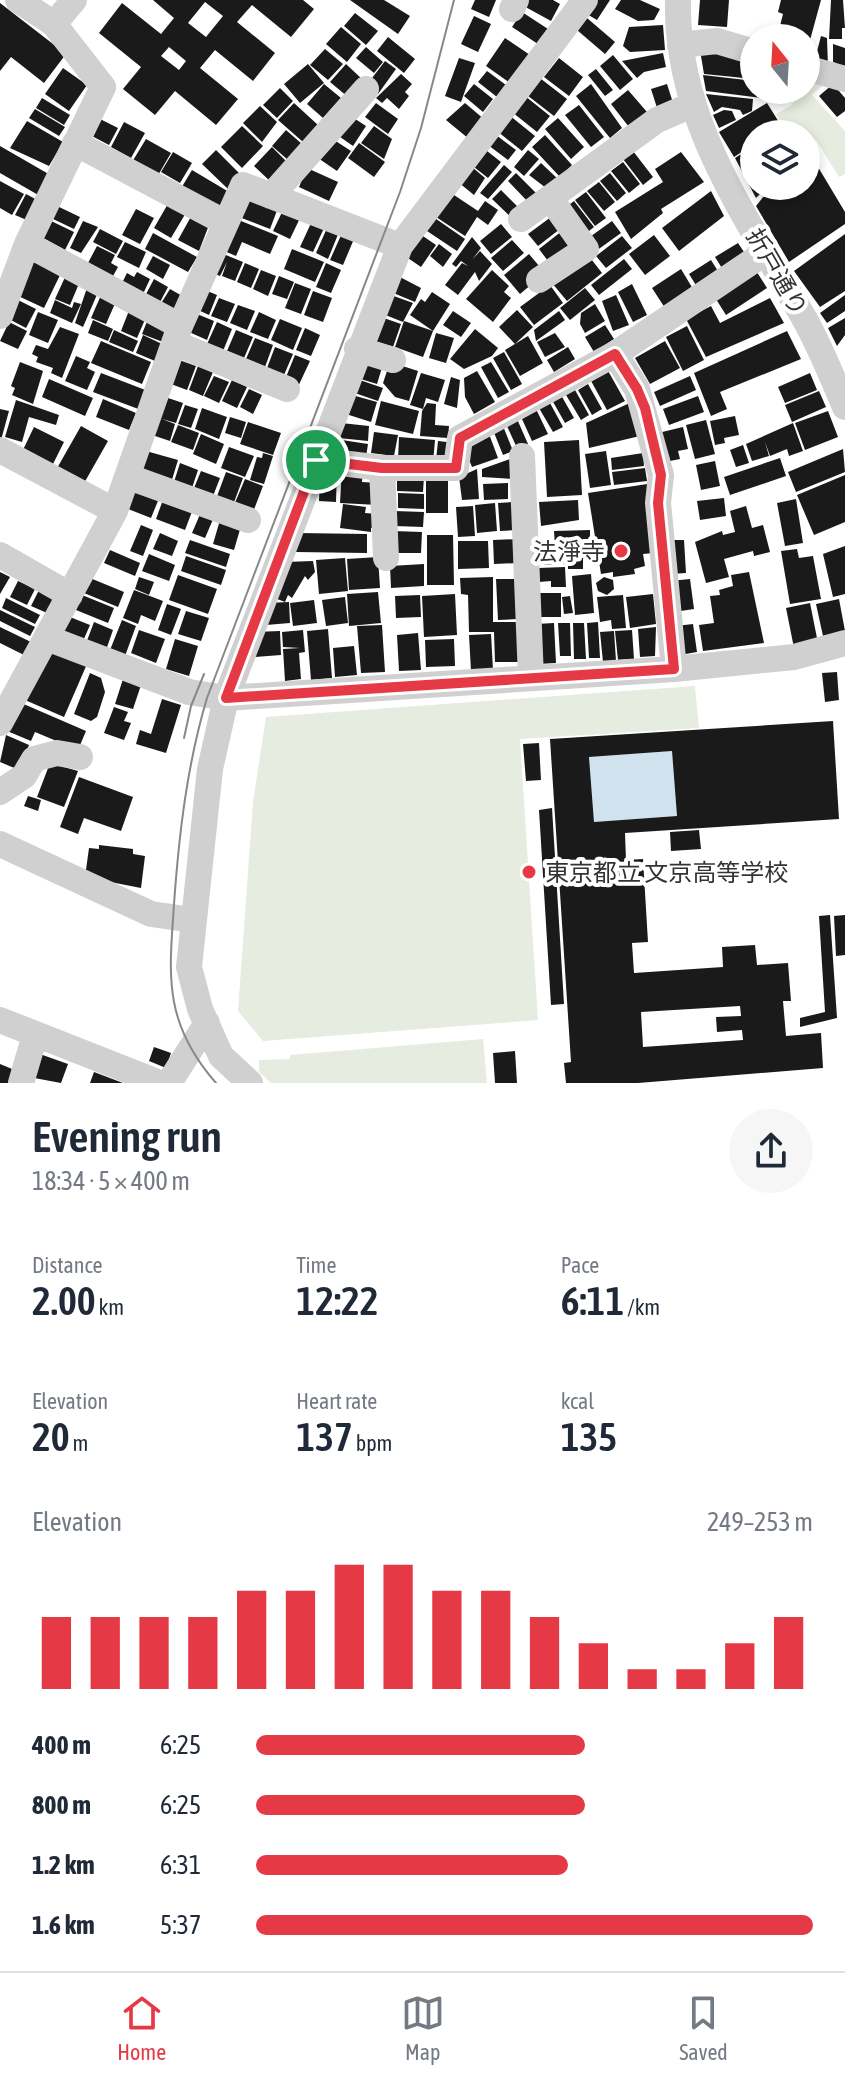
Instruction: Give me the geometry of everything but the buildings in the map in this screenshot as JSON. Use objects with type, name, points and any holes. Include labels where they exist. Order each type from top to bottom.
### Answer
[{"type":"street","points":[[0,316],[27,244],[103,87],[54,24],[18,0]]},
{"type":"street","points":[[54,24],[74,0]]},
{"type":"street","points":[[250,1083],[221,1056],[189,967],[210,769],[226,698],[357,349],[400,246],[585,0]]},
{"type":"street","name":"折戸通り","points":[[671,3],[692,105],[714,163],[806,322],[837,362],[845,407]]},
{"type":"street","points":[[680,45],[717,41],[740,48]]},
{"type":"street","points":[[820,72],[845,79]]},
{"type":"street","points":[[271,196],[366,89]]},
{"type":"street","points":[[521,219],[657,120],[692,105]]},
{"type":"street","points":[[75,143],[226,223]]},
{"type":"street","points":[[0,723],[115,511],[177,335],[243,185],[400,246]]},
{"type":"street","points":[[539,280],[586,249],[550,198]]},
{"type":"street","points":[[27,244],[177,335],[287,389]]},
{"type":"street","points":[[316,460],[382,468],[456,468],[460,438],[615,354],[766,252]]},
{"type":"street","points":[[357,349],[393,360]]},
{"type":"street","points":[[615,354],[645,408],[661,475],[658,503],[674,669]]},
{"type":"street","points":[[0,450],[115,511]]},
{"type":"street","points":[[522,456],[531,678]]},
{"type":"street","points":[[382,468],[386,558]]},
{"type":"street","points":[[129,477],[248,520]]},
{"type":"street","points":[[0,555],[70,595]]},
{"type":"street","points":[[47,638],[189,692],[226,698],[674,669],[794,657],[845,643]]},
{"type":"street","points":[[0,792],[24,776],[34,759],[57,753],[80,757]]},
{"type":"street","points":[[0,844],[151,914],[193,920]]},
{"type":"street","points":[[0,1020],[156,1082],[207,1023]]},
{"type":"street","points":[[21,1083],[35,1035]]},
{"type":"shaded area","points":[[820,104],[845,131],[845,174],[839,177],[820,146],[820,120],[780,120],[776,114],[792,105]]},
{"type":"shaded area","points":[[695,686],[699,728],[520,739],[538,1020],[263,1041],[238,1011],[253,802],[266,717]]},
{"type":"shaded area","points":[[483,1039],[487,1083],[271,1083],[259,1072],[259,1060],[290,1059],[290,1055]]},
{"type":"water","points":[[672,751],[677,816],[594,822],[589,757]]},
{"type":"tram line","points":[[216,1083],[201,1065],[184,1035],[174,1002],[171,978],[178,852],[194,749],[207,698],[400,192],[421,128],[454,0]]},
{"type":"tram line","points":[[184,738],[191,706],[204,674]]},
{"type":"place","name":"法淨寺","points":[[621,551]]},
{"type":"place","name":"東京都立 文京高等学校","points":[[529,872]]},
{"type":"route","points":[[615,354],[645,408],[661,475],[658,503],[674,669],[226,698],[316,460],[382,468],[456,468],[460,438],[615,354]]}]
